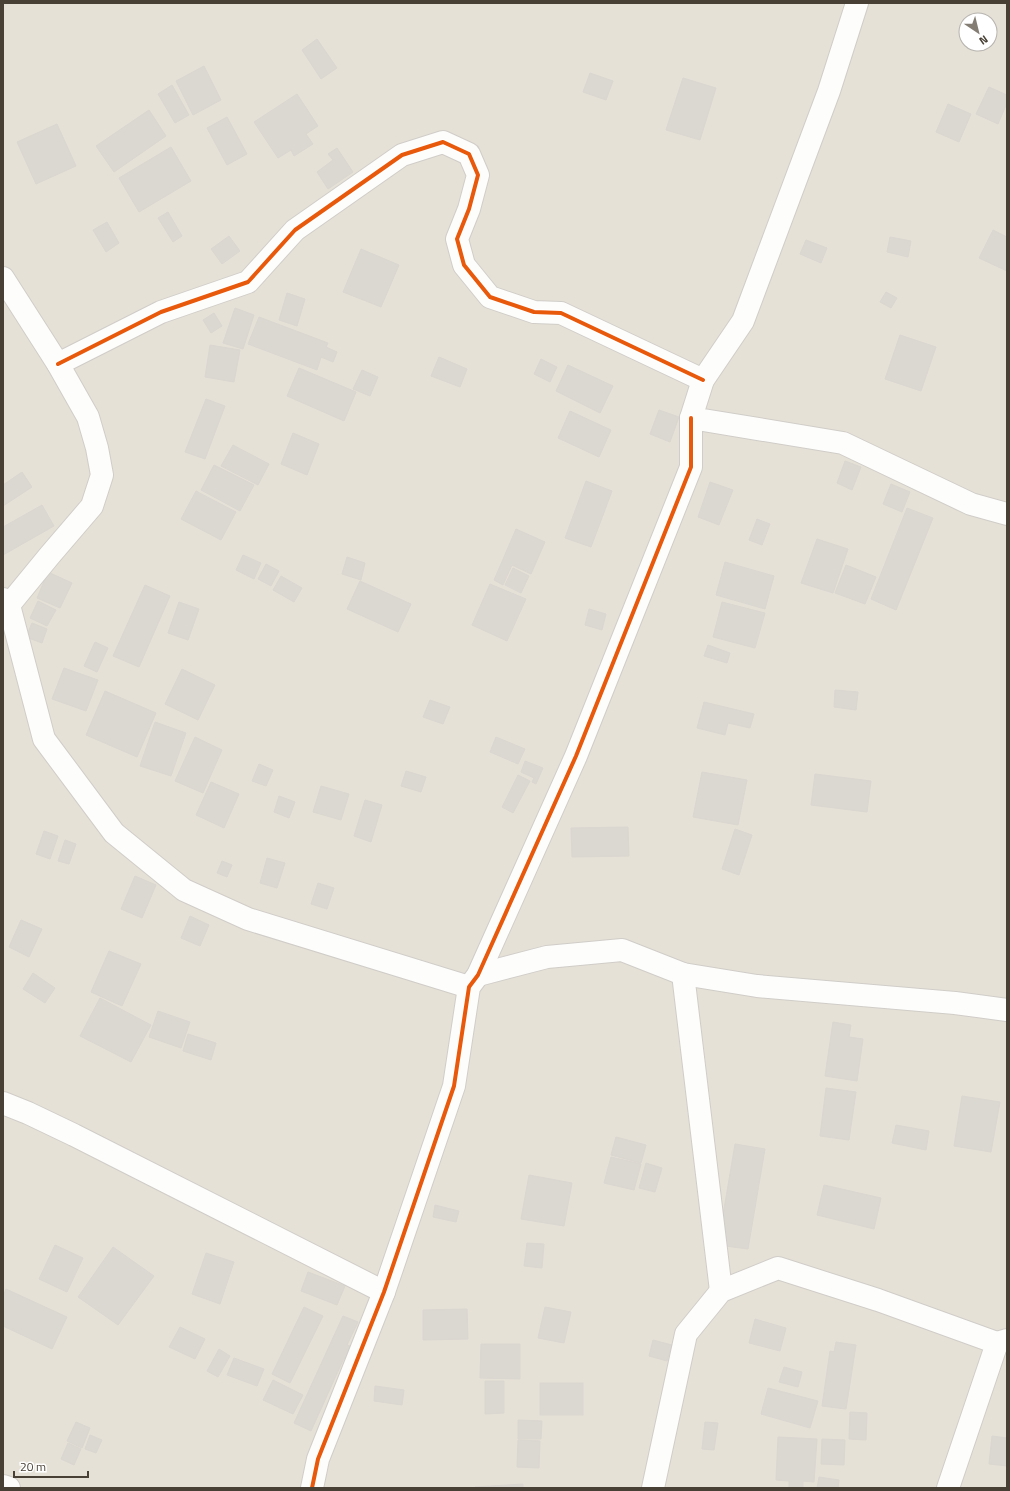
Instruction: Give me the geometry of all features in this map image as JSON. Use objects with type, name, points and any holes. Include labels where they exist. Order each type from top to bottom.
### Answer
[{"type":"street","points":[[312,1488],[318,1459],[384,1292],[454,1086],[474,981],[576,756],[691,466],[691,418],[703,380],[743,321],[829,91],[858,3]]},
{"type":"street","points":[[58,364],[160,312],[248,282],[295,230],[402,155],[444,142],[469,154],[478,175],[457,240],[464,265],[490,297],[534,312],[561,313],[703,380]]},
{"type":"street","points":[[3,278],[58,364],[88,417],[97,448],[102,475],[92,506],[6,602],[44,739],[114,833],[184,890],[248,919],[474,981],[547,957],[622,950],[683,974],[757,986],[955,1003],[1007,1010]]},
{"type":"street","points":[[691,418],[843,443],[971,504],[1007,514]]},
{"type":"street","points":[[683,974],[721,1292]]},
{"type":"street","points":[[3,1104],[28,1113],[74,1135],[384,1292]]},
{"type":"street","points":[[653,1488],[686,1334],[721,1292],[778,1268],[1002,1341],[948,1488]]},
{"type":"street","points":[[3,1486],[9,1488]]},
{"type":"shaded area","points":[[3,3],[1007,3],[1007,1488],[3,1488]]},
{"type":"building","points":[[317,39],[337,68],[321,79],[302,50]]},
{"type":"building","points":[[204,66],[221,100],[193,115],[176,81]]},
{"type":"building","points":[[590,73],[613,81],[606,100],[583,92]]},
{"type":"building","points":[[683,78],[716,88],[700,140],[666,130]]},
{"type":"building","points":[[172,85],[189,115],[175,123],[158,94]]},
{"type":"building","points":[[989,87],[1007,95],[1007,103],[998,124],[976,114]]},
{"type":"building","points":[[297,94],[318,126],[306,134],[313,144],[294,156],[291,150],[278,158],[254,122]]},
{"type":"building","points":[[948,104],[971,114],[959,142],[936,132]]},
{"type":"building","points":[[149,110],[166,136],[114,172],[96,146]]},
{"type":"building","points":[[227,117],[247,154],[227,165],[207,128]]},
{"type":"building","points":[[57,124],[76,166],[36,184],[17,142]]},
{"type":"building","points":[[171,147],[191,181],[139,212],[119,178]]},
{"type":"building","points":[[337,148],[353,172],[328,189],[317,172],[333,160],[328,154]]},
{"type":"building","points":[[168,212],[182,236],[173,242],[158,218]]},
{"type":"building","points":[[107,222],[119,243],[106,252],[93,230]]},
{"type":"building","points":[[993,230],[1007,237],[1007,271],[979,258]]},
{"type":"building","points":[[229,236],[240,251],[222,264],[211,249]]},
{"type":"building","points":[[890,237],[911,241],[908,257],[887,252]]},
{"type":"building","points":[[806,240],[827,248],[821,263],[800,254]]},
{"type":"building","points":[[361,249],[399,265],[381,307],[343,292]]},
{"type":"building","points":[[886,292],[897,298],[891,308],[880,302]]},
{"type":"building","points":[[287,293],[305,299],[297,326],[279,320]]},
{"type":"building","points":[[235,308],[254,315],[243,349],[223,343]]},
{"type":"building","points":[[214,313],[222,326],[211,333],[203,320]]},
{"type":"building","points":[[259,317],[328,343],[326,347],[337,352],[333,362],[321,357],[317,370],[248,344]]},
{"type":"building","points":[[900,335],[936,347],[921,391],[885,379]]},
{"type":"building","points":[[210,345],[240,350],[234,382],[205,377]]},
{"type":"building","points":[[439,357],[467,369],[460,387],[431,376]]},
{"type":"building","points":[[541,359],[557,367],[550,382],[534,374]]},
{"type":"building","points":[[568,365],[613,386],[600,413],[556,391]]},
{"type":"building","points":[[299,368],[356,392],[344,421],[287,396]]},
{"type":"building","points":[[362,370],[378,377],[370,396],[353,389]]},
{"type":"building","points":[[206,399],[225,406],[205,459],[185,452]]},
{"type":"building","points":[[659,410],[679,417],[670,442],[650,434]]},
{"type":"building","points":[[570,411],[611,430],[599,457],[558,438]]},
{"type":"building","points":[[293,433],[319,444],[307,475],[281,464]]},
{"type":"building","points":[[233,445],[269,464],[258,485],[221,466]]},
{"type":"building","points":[[845,461],[861,467],[852,490],[837,483]]},
{"type":"building","points":[[214,465],[254,485],[240,511],[201,490]]},
{"type":"building","points":[[22,472],[32,487],[3,506],[3,485]]},
{"type":"building","points":[[586,481],[612,491],[591,547],[565,538]]},
{"type":"building","points":[[710,482],[733,490],[719,525],[698,517]]},
{"type":"building","points":[[891,484],[910,492],[902,512],[883,504]]},
{"type":"building","points":[[196,491],[236,512],[221,540],[181,519]]},
{"type":"building","points":[[42,505],[54,526],[3,555],[3,527]]},
{"type":"building","points":[[907,508],[933,518],[896,610],[871,599]]},
{"type":"building","points":[[757,519],[770,524],[762,545],[749,540]]},
{"type":"building","points":[[516,529],[545,542],[531,574],[512,565],[503,585],[494,580]]},
{"type":"building","points":[[817,539],[848,549],[833,593],[801,583]]},
{"type":"building","points":[[243,555],[261,563],[254,579],[236,570]]},
{"type":"building","points":[[347,557],[365,563],[361,580],[342,574]]},
{"type":"building","points":[[725,562],[774,576],[765,609],[716,595]]},
{"type":"building","points":[[266,564],[279,571],[271,586],[258,579]]},
{"type":"building","points":[[846,565],[876,577],[865,604],[835,593]]},
{"type":"building","points":[[513,568],[529,576],[521,593],[505,585]]},
{"type":"building","points":[[48,572],[72,583],[60,608],[37,598]]},
{"type":"building","points":[[281,576],[302,588],[294,602],[273,590]]},
{"type":"building","points":[[360,581],[411,604],[398,632],[347,609]]},
{"type":"building","points":[[490,584],[526,599],[507,641],[472,625]]},
{"type":"building","points":[[145,585],[170,596],[139,667],[113,656]]},
{"type":"building","points":[[38,601],[56,610],[47,626],[30,618]]},
{"type":"building","points":[[179,602],[199,609],[188,640],[168,633]]},
{"type":"building","points":[[722,602],[765,613],[755,648],[713,637]]},
{"type":"building","points":[[589,609],[606,614],[602,630],[585,625]]},
{"type":"building","points":[[32,623],[47,629],[42,643],[26,637]]},
{"type":"building","points":[[95,642],[108,648],[97,672],[84,666]]},
{"type":"building","points":[[708,645],[730,653],[727,663],[704,656]]},
{"type":"building","points":[[64,668],[98,680],[86,711],[52,699]]},
{"type":"building","points":[[182,669],[215,685],[198,720],[165,704]]},
{"type":"building","points":[[835,690],[858,692],[856,710],[834,707]]},
{"type":"building","points":[[105,691],[156,713],[137,757],[86,735]]},
{"type":"building","points":[[430,700],[450,707],[443,724],[423,717]]},
{"type":"building","points":[[704,702],[754,714],[750,728],[728,723],[725,735],[697,728]]},
{"type":"building","points":[[155,722],[186,733],[171,776],[140,766]]},
{"type":"building","points":[[195,737],[222,750],[203,793],[175,781]]},
{"type":"building","points":[[496,737],[525,749],[518,764],[490,752]]},
{"type":"building","points":[[525,761],[543,768],[536,784],[532,782],[534,778],[521,772]]},
{"type":"building","points":[[259,764],[273,770],[266,786],[252,781]]},
{"type":"building","points":[[406,771],[426,777],[421,792],[401,786]]},
{"type":"building","points":[[702,772],[747,780],[738,825],[693,817]]},
{"type":"building","points":[[815,774],[871,781],[867,812],[811,805]]},
{"type":"building","points":[[518,775],[530,781],[513,813],[502,807]]},
{"type":"building","points":[[211,782],[239,794],[224,828],[196,815]]},
{"type":"building","points":[[321,786],[349,794],[341,820],[313,812]]},
{"type":"building","points":[[279,796],[295,802],[289,818],[274,812]]},
{"type":"building","points":[[365,800],[382,805],[371,842],[354,836]]},
{"type":"building","points":[[628,827],[629,856],[572,857],[571,828]]},
{"type":"building","points":[[735,829],[752,835],[739,875],[722,869]]},
{"type":"building","points":[[44,831],[58,836],[50,859],[36,854]]},
{"type":"building","points":[[65,840],[76,844],[69,864],[58,861]]},
{"type":"building","points":[[267,858],[285,863],[277,888],[260,883]]},
{"type":"building","points":[[222,861],[232,865],[227,877],[217,873]]},
{"type":"building","points":[[135,876],[156,885],[142,918],[121,909]]},
{"type":"building","points":[[318,883],[334,888],[327,909],[311,904]]},
{"type":"building","points":[[190,916],[209,925],[200,946],[181,938]]},
{"type":"building","points":[[21,920],[42,929],[29,957],[9,947]]},
{"type":"building","points":[[109,951],[141,964],[122,1006],[91,992]]},
{"type":"building","points":[[33,973],[55,988],[45,1003],[23,989]]},
{"type":"building","points":[[100,998],[151,1025],[131,1062],[80,1036]]},
{"type":"building","points":[[158,1011],[190,1022],[181,1048],[149,1037]]},
{"type":"building","points":[[833,1022],[851,1025],[849,1037],[863,1039],[857,1081],[825,1076]]},
{"type":"building","points":[[188,1034],[216,1043],[211,1060],[183,1051]]},
{"type":"building","points":[[826,1088],[856,1092],[849,1140],[820,1136]]},
{"type":"building","points":[[962,1096],[1000,1102],[991,1152],[954,1146]]},
{"type":"building","points":[[896,1125],[929,1131],[926,1150],[892,1143]]},
{"type":"building","points":[[616,1137],[646,1145],[641,1163],[611,1155]]},
{"type":"building","points":[[735,1144],[765,1149],[748,1249],[718,1245]]},
{"type":"building","points":[[611,1157],[641,1164],[634,1190],[604,1183]]},
{"type":"building","points":[[646,1163],[662,1168],[655,1192],[639,1188]]},
{"type":"building","points":[[529,1175],[572,1183],[564,1226],[521,1219]]},
{"type":"building","points":[[824,1185],[881,1198],[874,1229],[817,1215]]},
{"type":"building","points":[[435,1205],[459,1211],[456,1222],[433,1217]]},
{"type":"building","points":[[527,1243],[544,1244],[542,1268],[524,1266]]},
{"type":"building","points":[[55,1245],[83,1258],[67,1292],[39,1279]]},
{"type":"building","points":[[113,1247],[154,1276],[118,1325],[78,1297]]},
{"type":"building","points":[[206,1253],[234,1262],[220,1304],[192,1294]]},
{"type":"building","points":[[308,1272],[345,1286],[337,1305],[301,1291]]},
{"type":"building","points":[[6,1289],[67,1317],[52,1349],[3,1326],[3,1297]]},
{"type":"building","points":[[304,1307],[323,1316],[290,1383],[272,1374]]},
{"type":"building","points":[[545,1307],[571,1312],[564,1343],[538,1338]]},
{"type":"building","points":[[467,1309],[468,1339],[423,1340],[423,1310]]},
{"type":"building","points":[[343,1316],[358,1322],[347,1345],[352,1347],[347,1359],[344,1358],[311,1431],[294,1423]]},
{"type":"building","points":[[755,1319],[786,1328],[780,1351],[749,1343]]},
{"type":"building","points":[[180,1327],[205,1339],[195,1359],[169,1347]]},
{"type":"building","points":[[653,1340],[672,1345],[667,1361],[649,1356]]},
{"type":"building","points":[[836,1342],[856,1345],[846,1409],[822,1406],[830,1351],[834,1352]]},
{"type":"building","points":[[481,1344],[520,1344],[520,1379],[480,1378]]},
{"type":"building","points":[[219,1349],[230,1356],[218,1377],[207,1371]]},
{"type":"building","points":[[234,1358],[264,1369],[257,1386],[227,1375]]},
{"type":"building","points":[[784,1367],[802,1372],[798,1387],[779,1382]]},
{"type":"building","points":[[273,1380],[303,1395],[293,1414],[263,1400]]},
{"type":"building","points":[[485,1381],[504,1381],[504,1413],[485,1414]]},
{"type":"building","points":[[540,1383],[583,1383],[583,1415],[540,1415]]},
{"type":"building","points":[[375,1386],[404,1390],[402,1405],[374,1401]]},
{"type":"building","points":[[768,1388],[818,1401],[810,1428],[761,1414]]},
{"type":"building","points":[[850,1412],[867,1413],[866,1440],[849,1439]]},
{"type":"building","points":[[518,1420],[542,1421],[541,1439],[518,1439]]},
{"type":"building","points":[[76,1422],[90,1428],[82,1448],[67,1441]]},
{"type":"building","points":[[705,1422],[718,1423],[714,1450],[702,1449]]},
{"type":"building","points":[[90,1435],[102,1440],[96,1453],[85,1449]]},
{"type":"building","points":[[992,1436],[1007,1438],[1007,1466],[989,1464]]},
{"type":"building","points":[[778,1437],[817,1439],[814,1482],[803,1481],[803,1488],[789,1488],[789,1481],[776,1480]]},
{"type":"building","points":[[822,1439],[845,1440],[844,1465],[821,1464]]},
{"type":"building","points":[[518,1440],[540,1441],[539,1468],[517,1467]]},
{"type":"building","points":[[68,1443],[81,1449],[74,1465],[61,1459]]},
{"type":"building","points":[[819,1477],[839,1480],[838,1488],[817,1488]]},
{"type":"building","points":[[523,1484],[523,1488],[475,1488],[475,1487]]},
{"type":"cycle path","points":[[58,364],[161,312],[248,282],[295,230],[402,155],[443,142],[469,154],[478,175],[469,209],[457,239],[464,265],[490,297],[534,312],[561,313],[703,380]]},
{"type":"cycle path","points":[[312,1488],[318,1459],[384,1292],[454,1086],[469,987],[478,975],[576,756],[691,467],[691,418]]}]
